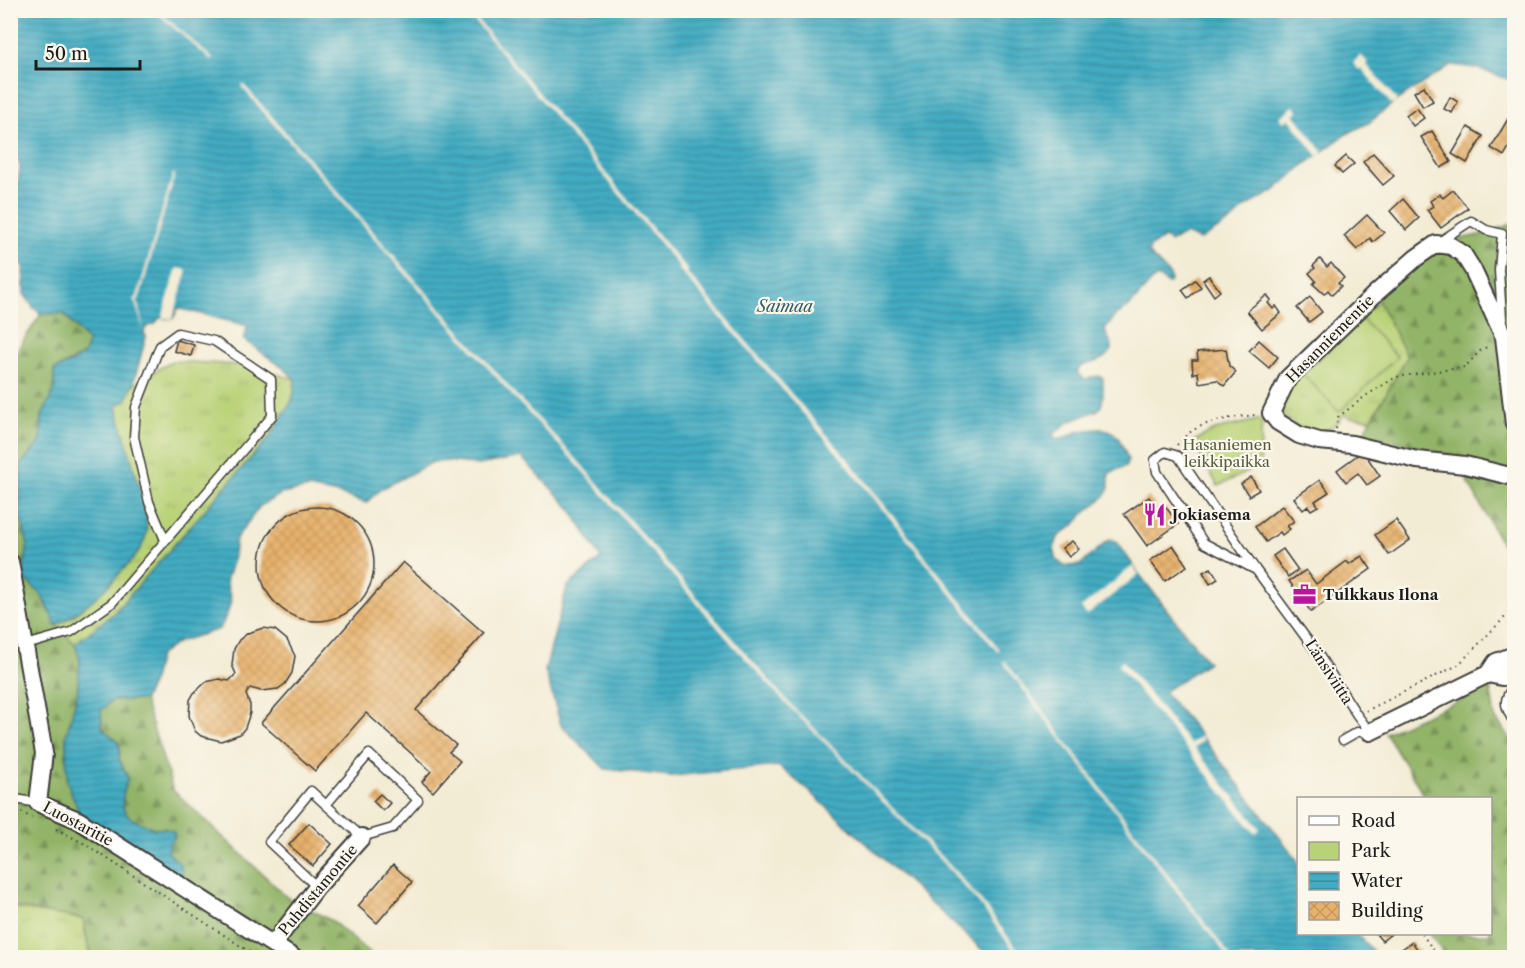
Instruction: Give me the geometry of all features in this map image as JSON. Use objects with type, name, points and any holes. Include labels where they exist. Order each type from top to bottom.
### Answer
[{"type":"street","points":[[1436,244],[1451,246],[1463,254],[1473,270],[1504,337],[1515,424]]},
{"type":"street","name":"Hasanniementie","points":[[1271,413],[1288,378],[1383,287],[1436,244]]},
{"type":"street","points":[[1271,413],[1278,422],[1299,435],[1319,441],[1352,444],[1417,460],[1465,465],[1515,477]]},
{"type":"street","name":"Luostaritie","points":[[10,562],[44,753],[36,811],[78,820],[294,957]]},
{"type":"street","points":[[1370,732],[1488,674],[1496,662],[1515,655]]},
{"type":"street","points":[[1488,674],[1502,677],[1515,671]]},
{"type":"street","name":"Puhdistamontie","points":[[274,944],[317,887],[362,837]]},
{"type":"lane","points":[[1436,244],[1471,220],[1486,230],[1502,234],[1500,292],[1504,337]]},
{"type":"lane","points":[[26,645],[71,632],[112,603],[272,416],[271,379],[214,341],[178,333],[160,346],[136,407],[134,437],[149,502],[165,540]]},
{"type":"lane","name":"Länsiviitta","points":[[1172,453],[1165,452],[1155,460],[1156,472],[1204,543],[1256,570],[1320,657],[1370,732]]},
{"type":"lane","points":[[1172,453],[1178,456],[1256,570]]},
{"type":"lane","points":[[1515,686],[1507,694],[1506,707],[1512,719],[1515,720]]},
{"type":"lane","points":[[1343,740],[1357,732],[1370,732]]},
{"type":"lane","points":[[317,887],[269,842],[311,791],[326,805],[362,837],[393,828],[418,800],[369,754],[326,805]]},
{"type":"lane","points":[[10,798],[36,811]]},
{"type":"path","points":[[1338,417],[1396,377],[1465,367],[1480,351],[1504,337]]},
{"type":"path","points":[[1172,453],[1179,441],[1195,428],[1230,417],[1271,413]]},
{"type":"path","points":[[1357,715],[1458,665],[1515,608]]},
{"type":"path","points":[[15,807],[36,811]]},
{"type":"path","points":[[50,825],[85,844],[259,957]]},
{"type":"path","points":[[1423,935],[1438,957]]},
{"type":"green space","points":[[1514,223],[1514,567],[1454,456],[1363,434],[1407,357],[1375,294],[1436,244],[1484,234]]},
{"type":"green space","points":[[1379,300],[1407,357],[1372,419],[1349,417],[1345,414],[1330,428],[1312,436],[1277,412],[1285,390]]},
{"type":"green space","points":[[41,314],[64,314],[88,342],[85,354],[54,370],[54,390],[42,416],[41,441],[21,464],[19,511],[28,545],[23,577],[41,594],[56,624],[75,644],[80,661],[77,695],[66,736],[67,781],[168,852],[170,842],[162,833],[133,821],[124,812],[122,801],[128,778],[119,759],[120,748],[117,741],[102,728],[101,710],[113,700],[144,700],[173,790],[288,898],[332,921],[374,957],[90,957],[83,919],[11,907],[10,361]]},
{"type":"green space","points":[[1362,319],[1397,357],[1339,412],[1303,374]]},
{"type":"green space","points":[[172,361],[242,365],[295,379],[293,399],[271,435],[115,612],[75,644],[56,625],[75,615],[108,586],[136,556],[144,510],[119,422],[117,405],[126,401],[133,385]]},
{"type":"green space","name":"Hasaniemen leikkipaikka","points":[[1262,419],[1260,466],[1218,486],[1192,442],[1215,430]]},
{"type":"green space","points":[[1490,687],[1495,718],[1514,743],[1514,957],[1440,957],[1443,953],[1431,935],[1492,935],[1492,797],[1425,797],[1385,733]]},
{"type":"green space","points":[[10,907],[83,919],[90,957],[11,957]]},
{"type":"water","name":"Saimaa","points":[[10,11],[1514,11],[1514,81],[1476,68],[1451,65],[1397,100],[1370,122],[1345,135],[1274,191],[1246,207],[1231,221],[1200,240],[1185,234],[1170,242],[1164,238],[1151,247],[1148,253],[1170,275],[1171,281],[1168,284],[1160,278],[1155,278],[1128,308],[1116,315],[1105,330],[1111,344],[1109,354],[1080,367],[1077,373],[1085,379],[1098,376],[1103,378],[1102,405],[1096,411],[1068,422],[1052,435],[1061,439],[1086,430],[1111,431],[1119,439],[1128,460],[1126,466],[1109,473],[1109,488],[1106,495],[1058,537],[1054,549],[1057,561],[1067,566],[1080,565],[1111,539],[1118,543],[1139,574],[1208,662],[1164,692],[1297,860],[1297,935],[1358,935],[1378,957],[990,957],[807,789],[778,766],[671,776],[605,769],[561,725],[545,670],[567,587],[601,558],[570,508],[521,457],[478,465],[448,461],[433,462],[381,489],[366,503],[309,488],[281,494],[260,506],[236,538],[234,556],[226,581],[231,601],[220,629],[178,642],[159,656],[153,680],[144,700],[113,700],[101,710],[102,728],[117,741],[120,748],[119,759],[128,778],[123,795],[123,807],[130,817],[137,821],[157,829],[164,828],[174,832],[175,837],[170,842],[168,852],[181,865],[183,878],[79,813],[67,781],[66,736],[77,695],[80,661],[75,644],[115,612],[271,435],[293,399],[295,379],[243,339],[248,326],[178,308],[173,319],[159,318],[155,324],[146,327],[144,332],[146,337],[133,385],[126,401],[117,405],[145,510],[146,535],[134,557],[103,590],[81,609],[56,625],[41,594],[23,577],[28,545],[19,511],[21,464],[41,441],[42,416],[54,390],[54,370],[84,354],[88,342],[64,314],[41,314],[24,294],[23,266],[11,247],[11,198],[16,194],[20,167],[11,143]]},
{"type":"pier","points":[[155,11],[158,11],[213,59],[211,60]]},
{"type":"pier","points":[[467,11],[470,11],[688,271],[687,273],[845,456],[1000,650],[997,651],[841,457],[679,269],[680,267]]},
{"type":"pier","points":[[1361,55],[1397,100],[1392,105],[1361,68],[1359,70],[1353,63]]},
{"type":"pier","points":[[243,84],[516,395],[578,461],[786,700],[954,870],[1023,957],[1019,957],[981,906],[951,871],[785,702],[733,645],[575,462],[513,396],[241,86]]},
{"type":"pier","points":[[1294,106],[1298,111],[1294,114],[1323,152],[1318,156],[1289,118],[1284,122],[1280,117]]},
{"type":"pier","points":[[173,174],[175,174],[137,300],[144,331],[134,299],[137,297]]},
{"type":"pier","points":[[177,268],[187,270],[173,319],[162,318]]},
{"type":"pier","points":[[1133,566],[1139,574],[1087,615],[1081,608]]},
{"type":"pier","points":[[1005,661],[1231,957],[1228,957],[1108,802],[1003,662]]},
{"type":"pier","points":[[1122,661],[1190,744],[1201,736],[1203,739],[1194,748],[1260,829],[1255,833],[1118,665]]},
{"type":"building","points":[[1424,86],[1433,101],[1423,107],[1414,92]]},
{"type":"building","points":[[1450,97],[1458,102],[1452,113],[1444,109]]},
{"type":"building","points":[[1417,108],[1424,118],[1413,126],[1406,116]]},
{"type":"building","points":[[1509,117],[1514,120],[1514,138],[1504,156],[1491,148]]},
{"type":"building","points":[[1468,127],[1483,136],[1467,163],[1452,154]]},
{"type":"building","points":[[1432,131],[1451,162],[1441,168],[1421,137]]},
{"type":"building","points":[[1373,153],[1394,176],[1383,185],[1363,162]]},
{"type":"building","points":[[1346,156],[1354,164],[1342,174],[1335,166]]},
{"type":"building","points":[[1453,190],[1468,208],[1441,228],[1427,210],[1433,206],[1430,201],[1440,194],[1443,198]]},
{"type":"building","points":[[1403,199],[1419,218],[1406,230],[1390,211]]},
{"type":"building","points":[[1367,215],[1384,233],[1373,242],[1370,238],[1357,250],[1344,236]]},
{"type":"building","points":[[1320,259],[1327,267],[1331,263],[1344,278],[1338,283],[1341,286],[1332,295],[1328,290],[1324,294],[1313,284],[1316,281],[1309,273]]},
{"type":"building","points":[[1209,276],[1220,291],[1214,296],[1203,280]]},
{"type":"building","points":[[1195,280],[1201,287],[1188,298],[1182,290]]},
{"type":"building","points":[[1267,295],[1271,300],[1268,303],[1273,309],[1276,306],[1281,313],[1262,329],[1247,311]]},
{"type":"building","points":[[1310,297],[1322,312],[1309,322],[1297,308]]},
{"type":"building","points":[[177,340],[194,345],[191,356],[174,351]]},
{"type":"building","points":[[1259,340],[1278,357],[1269,368],[1249,351]]},
{"type":"building","points":[[1226,349],[1229,366],[1236,372],[1224,386],[1217,380],[1199,383],[1198,372],[1193,374],[1192,360],[1198,360],[1197,352]]},
{"type":"building","points":[[1363,451],[1380,476],[1367,485],[1358,473],[1346,482],[1337,470]]},
{"type":"building","points":[[1251,477],[1259,490],[1249,496],[1241,484]]},
{"type":"building","points":[[1320,480],[1329,492],[1315,501],[1318,506],[1311,510],[1308,506],[1303,510],[1294,498]]},
{"type":"building","points":[[1149,497],[1159,512],[1166,507],[1178,524],[1147,546],[1124,514]]},
{"type":"building","points":[[1282,506],[1294,521],[1287,526],[1290,529],[1282,535],[1280,532],[1266,542],[1255,527]]},
{"type":"building","points":[[317,507],[339,512],[357,524],[369,542],[374,564],[369,586],[357,604],[339,616],[317,621],[295,616],[277,604],[265,586],[260,564],[265,542],[277,524],[295,512]]},
{"type":"building","points":[[1396,520],[1410,540],[1389,555],[1375,535]]},
{"type":"building","points":[[1072,541],[1079,549],[1069,557],[1062,548]]},
{"type":"building","points":[[1173,545],[1187,566],[1165,581],[1150,561]]},
{"type":"building","points":[[1283,549],[1298,570],[1288,577],[1273,556]]},
{"type":"building","points":[[1362,556],[1371,569],[1311,612],[1289,581],[1306,570],[1316,584],[1347,561],[1349,564]]},
{"type":"building","points":[[403,562],[484,633],[416,710],[456,745],[449,752],[460,761],[433,792],[422,782],[431,771],[366,713],[315,771],[261,723]]},
{"type":"building","points":[[1211,568],[1218,579],[1210,584],[1203,572]]},
{"type":"building","points":[[263,628],[275,630],[287,640],[295,656],[292,673],[285,684],[278,689],[261,691],[250,688],[246,694],[250,713],[245,728],[240,734],[221,741],[201,736],[195,731],[189,716],[190,700],[194,693],[206,682],[219,679],[229,681],[236,674],[232,665],[234,649],[239,640],[248,633]]},
{"type":"building","points":[[380,794],[390,803],[383,811],[373,801]]},
{"type":"building","points":[[309,823],[332,844],[313,866],[289,845]]},
{"type":"building","points":[[393,865],[412,882],[377,923],[358,906]]},
{"type":"building","points":[[1377,935],[1390,935],[1382,941]]},
{"type":"building","points":[[1412,942],[1424,958],[1408,958],[1402,949]]},
{"type":"place","name":"Jokiasema","points":[[1154,515]]},
{"type":"place","name":"Tulkkaus Ilona","points":[[1305,595]]}]
